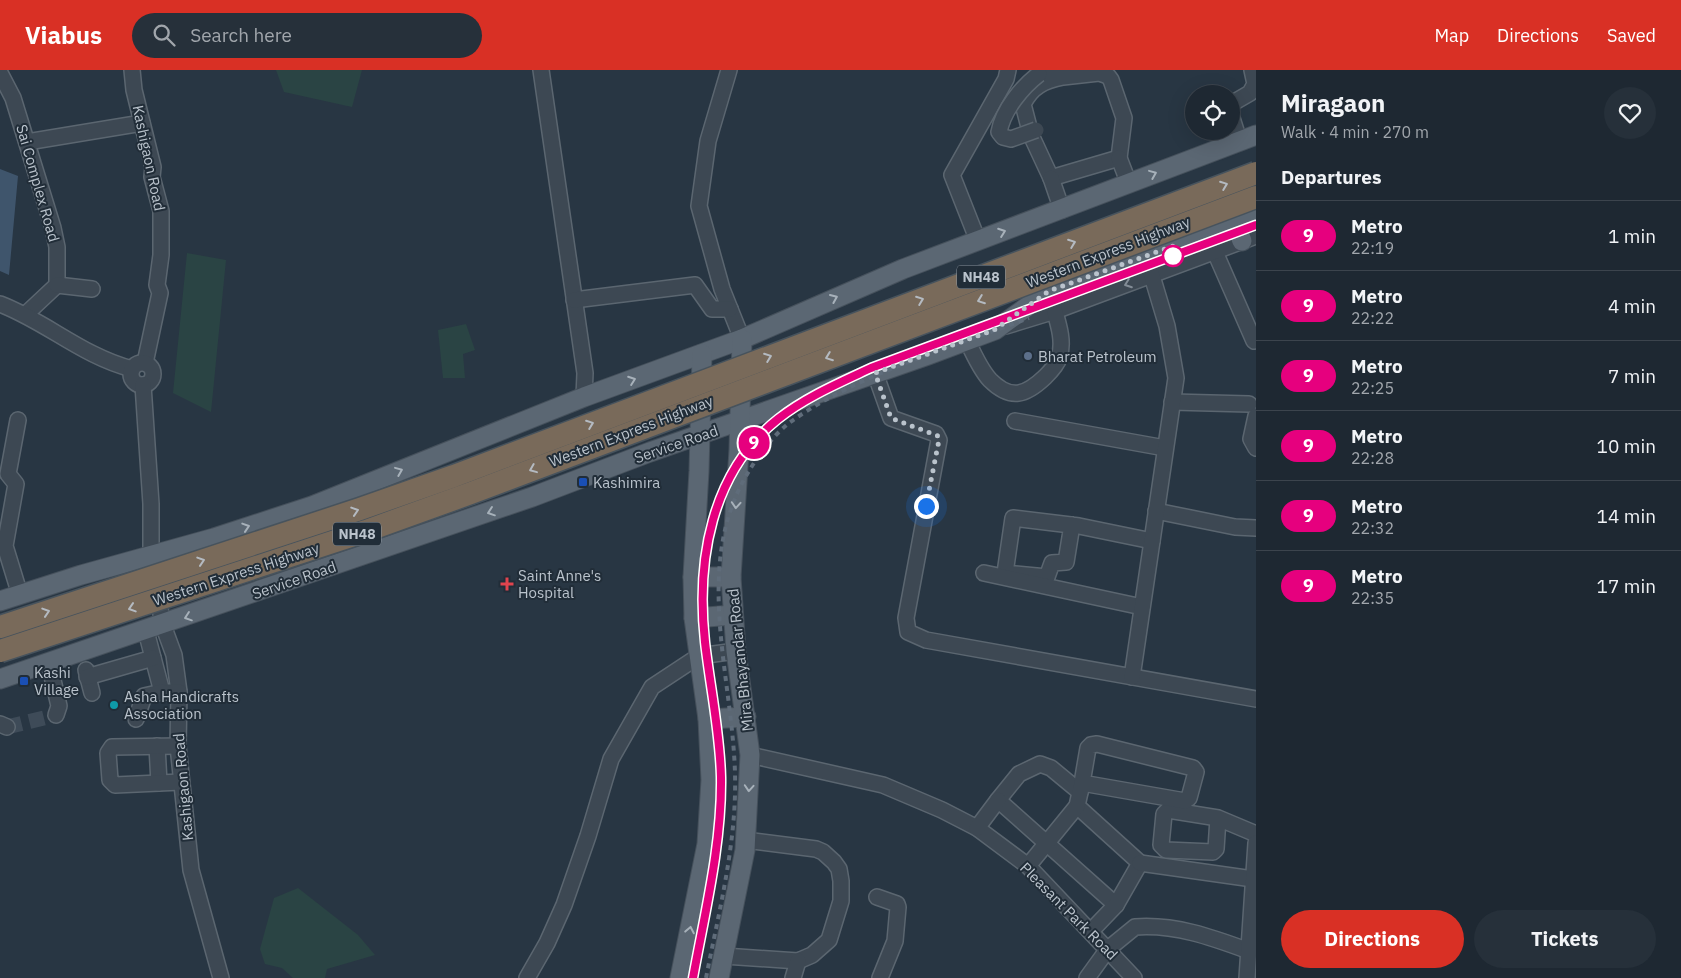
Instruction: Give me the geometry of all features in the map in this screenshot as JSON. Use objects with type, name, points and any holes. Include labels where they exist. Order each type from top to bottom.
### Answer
[{"type":"highway","name":"Western Express Highway","points":[[0,627],[360,510],[1256,173]]},
{"type":"highway","name":"Western Express Highway","points":[[0,651],[366,531],[1256,197]]},
{"type":"main road","points":[[0,601],[150,557],[312,506],[584,397],[742,340],[885,277],[1248,138]]},
{"type":"main road","name":"Service Road","points":[[0,680],[523,500],[650,452],[967,340],[994,330],[1049,291],[1256,216]]},
{"type":"main road","points":[[1235,224],[1249,239]]},
{"type":"main road","name":"Mira Bhayandar Road","points":[[720,978],[745,840],[750,755],[736,651],[731,577],[741,421],[742,340]]},
{"type":"main road","points":[[680,978],[707,844],[711,780],[708,719],[694,618],[693,577],[701,435],[702,354]]},
{"type":"main road","points":[[739,450],[760,422],[776,409]]},
{"type":"main road","points":[[693,577],[731,577]]},
{"type":"main road","points":[[694,618],[733,615]]},
{"type":"main road","points":[[708,719],[746,717]]},
{"type":"street","name":"Kashigaon Road","points":[[132,70],[134,90],[153,168],[152,177],[161,211],[161,255],[157,285],[160,293],[138,366],[152,367],[154,373],[149,383],[143,385],[151,504],[150,557],[154,628],[174,655],[178,692],[178,746],[191,870],[220,978]]},
{"type":"street","points":[[541,70],[585,373],[584,397]]},
{"type":"street","points":[[729,70],[708,141],[699,206],[722,289],[742,340]]},
{"type":"street","points":[[978,241],[952,175],[1006,80],[1008,70]]},
{"type":"street","points":[[1240,99],[1250,93],[1255,84],[1252,70]]},
{"type":"street","name":"Sai Complex Road","points":[[0,73],[13,98],[53,228],[57,247],[57,285]]},
{"type":"street","points":[[1062,210],[1031,135],[1022,104],[1029,92],[1043,81],[1063,76],[1099,73],[1111,80],[1124,118],[1119,158],[1129,184]]},
{"type":"street","points":[[1036,130],[1011,139],[1003,137],[1000,132],[1003,119],[1022,89],[1039,74],[1063,76]]},
{"type":"street","points":[[27,142],[142,123]]},
{"type":"street","points":[[1240,127],[1248,138]]},
{"type":"street","points":[[1050,178],[1119,158]]},
{"type":"street","points":[[994,330],[1055,311],[1249,239]]},
{"type":"street","points":[[1215,252],[1254,341]]},
{"type":"street","points":[[1132,678],[1176,378],[1167,326],[1146,256]]},
{"type":"street","points":[[26,314],[57,285],[92,289]]},
{"type":"street","points":[[574,300],[695,285],[712,309],[730,308]]},
{"type":"street","points":[[967,340],[990,380],[1016,395],[1025,393],[1052,370],[1059,359],[1061,335],[1049,291]]},
{"type":"street","points":[[0,304],[26,314],[90,354],[110,363],[138,366]]},
{"type":"street","points":[[875,373],[891,418],[936,434],[939,440],[906,618],[908,632],[926,640],[1256,699]]},
{"type":"street","points":[[1172,402],[1252,410],[1251,439],[1256,448]]},
{"type":"street","points":[[18,420],[8,474],[16,484],[5,546],[20,594]]},
{"type":"street","points":[[1015,420],[1165,448]]},
{"type":"street","points":[[1156,511],[1235,527],[1256,528]]},
{"type":"street","points":[[1072,525],[1066,562],[1052,563],[1047,578],[1005,573],[1013,518],[1072,525],[1152,541]]},
{"type":"street","points":[[984,574],[1142,608]]},
{"type":"street","points":[[154,628],[153,658],[162,692]]},
{"type":"street","points":[[527,978],[547,943],[564,905],[588,836],[611,759],[652,687],[699,656],[736,651]]},
{"type":"street","points":[[92,693],[86,674],[153,658]]},
{"type":"street","points":[[49,664],[59,706],[56,715]]},
{"type":"street","points":[[136,719],[144,696],[162,692],[178,692]]},
{"type":"street","points":[[1028,866],[1048,842],[1079,794],[1088,748],[1091,745],[1096,744],[1193,768],[1196,772],[1189,798],[1185,801],[1079,794]]},
{"type":"street","points":[[157,746],[159,783]]},
{"type":"street","points":[[178,746],[112,747],[108,753],[111,783],[115,785],[181,782]]},
{"type":"street","name":"Pleasant Park Road","points":[[750,755],[883,785],[942,810],[976,828],[1028,866],[1134,978]]},
{"type":"street","points":[[976,828],[1019,774],[1040,764],[1051,768],[1079,794],[1140,864],[1253,879]]},
{"type":"street","points":[[998,800],[1048,842],[1116,905]]},
{"type":"street","points":[[1218,818],[1256,834]]},
{"type":"street","points":[[724,956],[798,961],[812,955],[829,940],[841,901],[839,869],[823,852],[816,849],[745,840]]},
{"type":"street","points":[[1246,978],[1256,843]]},
{"type":"street","points":[[1091,931],[1116,905],[1140,864]]},
{"type":"street","points":[[877,897],[897,904],[898,907],[895,941],[880,978]]},
{"type":"street","points":[[1087,978],[1108,949],[1134,927],[1150,926],[1208,935],[1248,951]]},
{"type":"street","points":[[793,978],[798,961]]},
{"type":"green space","points":[[276,70],[362,70],[352,107],[284,92]]},
{"type":"green space","points":[[187,253],[226,260],[211,412],[173,393]]},
{"type":"green space","points":[[466,324],[475,350],[463,354],[465,378],[443,378],[438,330]]},
{"type":"green space","points":[[298,888],[358,935],[375,955],[327,969],[325,978],[293,978],[282,968],[265,964],[260,949],[274,898]]},
{"type":"water","points":[[0,169],[18,176],[9,275],[0,271]]},
{"type":"tunnel","points":[[7,727],[56,715]]},
{"type":"railway","points":[[693,978],[715,854],[721,778],[705,632],[704,565],[709,533],[719,502],[734,471],[754,443],[772,424],[835,384],[898,357],[1026,310]]},
{"type":"railway","points":[[706,978],[726,876],[735,799],[732,735],[720,619],[719,581],[722,543],[732,507],[749,471],[762,452],[789,423],[844,390],[905,363],[1029,318]]},
{"type":"metro line","name":"9","points":[[693,978],[712,878],[718,828],[721,776],[705,640],[702,596],[704,563],[710,526],[723,489],[748,449],[778,419],[826,389],[871,368],[1256,225]]},
{"type":"place","name":"Bharat Petroleum","points":[[1028,356]]},
{"type":"place","name":"Kashimira","points":[[583,482]]},
{"type":"place","name":"Saint Anne's Hospital","points":[[507,584]]},
{"type":"place","name":"Kashi Village","points":[[24,681]]},
{"type":"place","name":"Asha Handicrafts Association","points":[[114,705]]},
{"type":"route","points":[[926,506],[939,440],[938,436],[891,418],[875,373],[994,330],[1049,291],[1176,245],[1173,256]]}]
